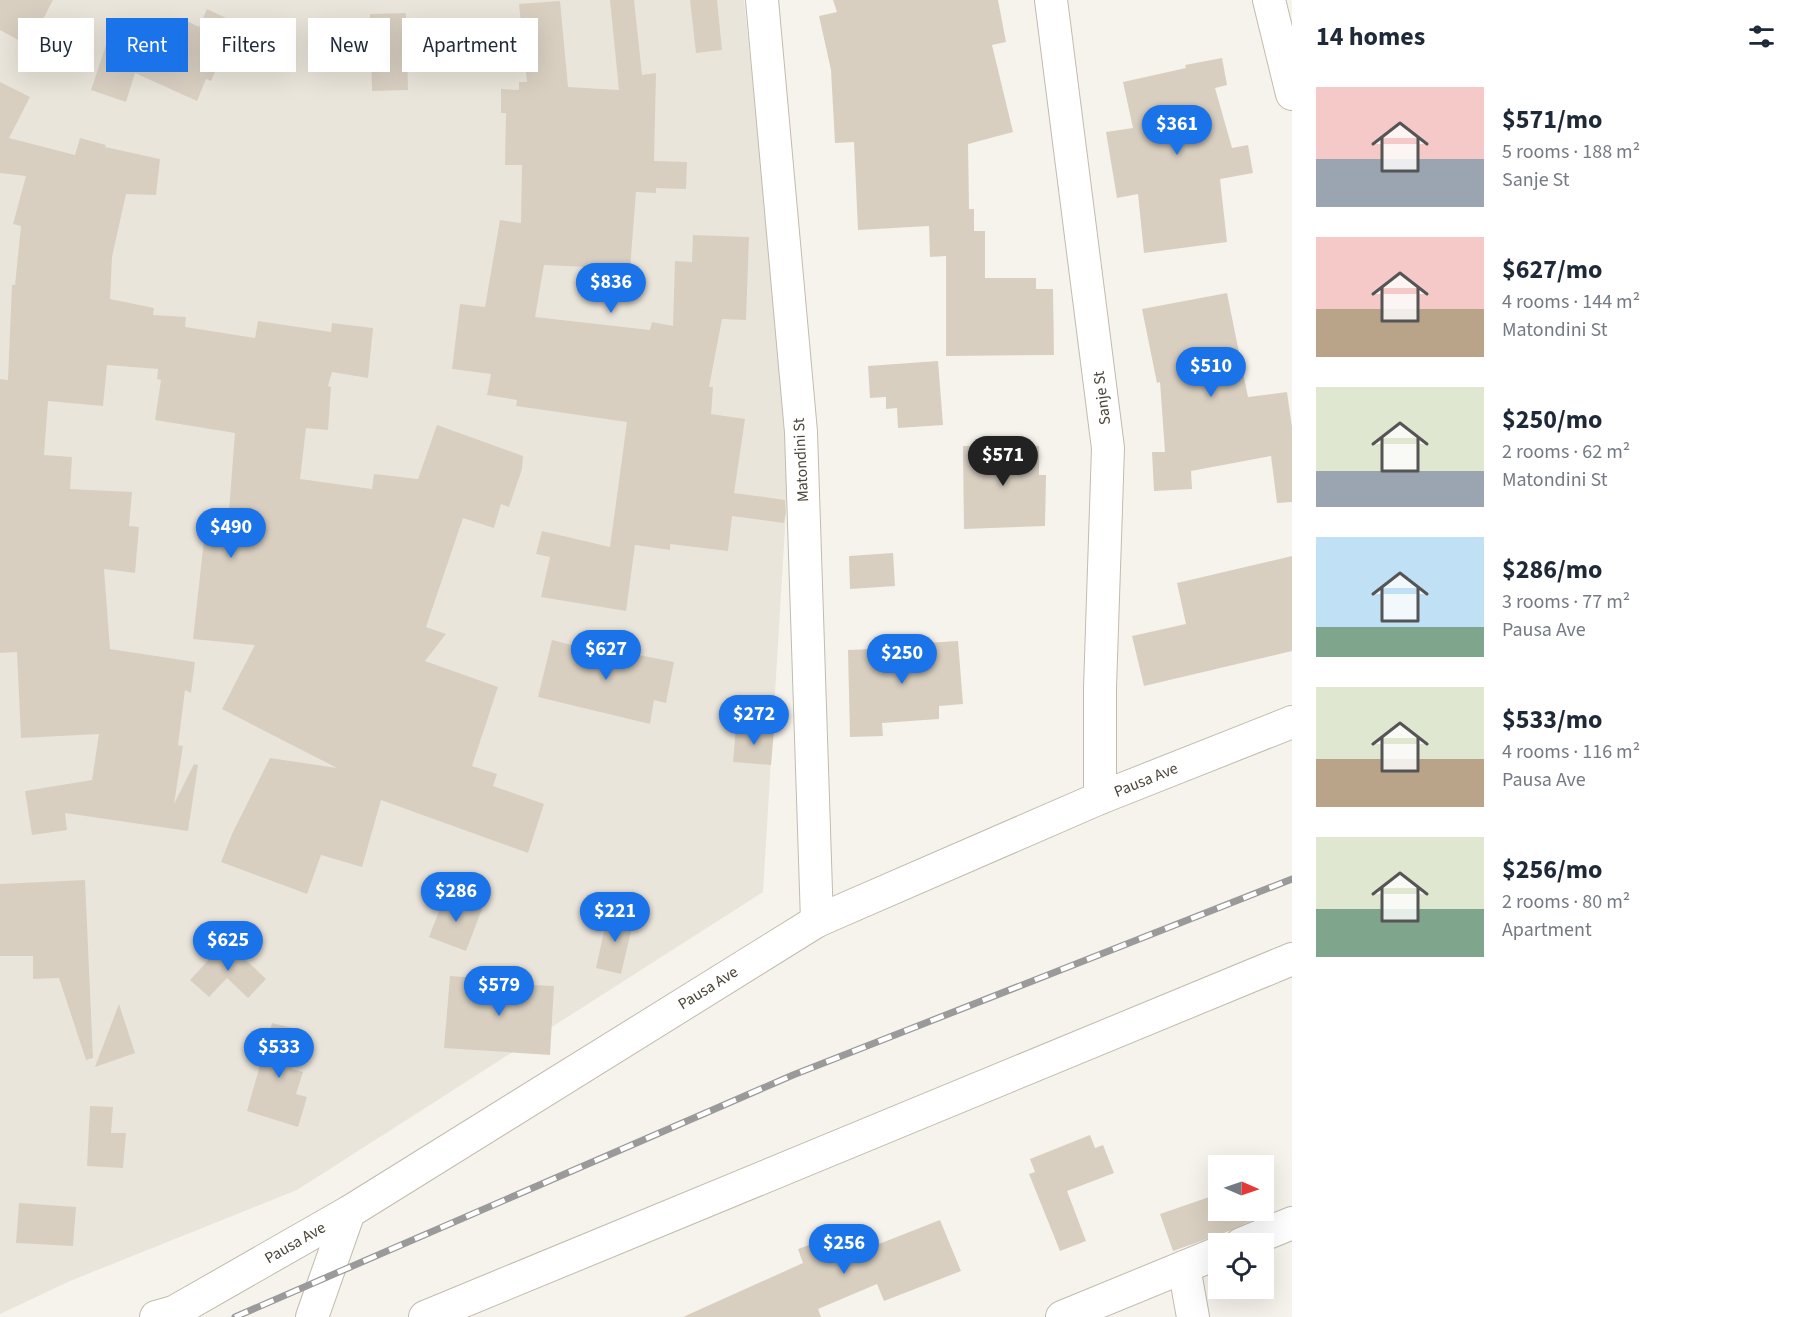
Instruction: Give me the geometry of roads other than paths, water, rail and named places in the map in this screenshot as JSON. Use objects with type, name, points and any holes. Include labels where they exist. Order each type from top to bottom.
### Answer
[{"type":"street","name":"Matondini St","points":[[762,0],[801,432],[817,921]]},
{"type":"street","name":"Sanje St","points":[[1051,0],[1108,448],[1100,688],[1100,798]]},
{"type":"street","points":[[1269,0],[1292,94]]},
{"type":"street","name":"Pausa Ave","points":[[156,1317],[174,1312],[350,1212],[817,921],[1100,798],[1292,722]]},
{"type":"street","points":[[425,1317],[1292,959]]},
{"type":"street","points":[[312,1317],[350,1212]]},
{"type":"street","points":[[1266,1233],[1292,1222]]},
{"type":"street","points":[[1062,1317],[1208,1257]]},
{"type":"street","points":[[1184,1267],[1193,1317]]},
{"type":"railway","points":[[235,1317],[793,1075],[1292,879]]}]
